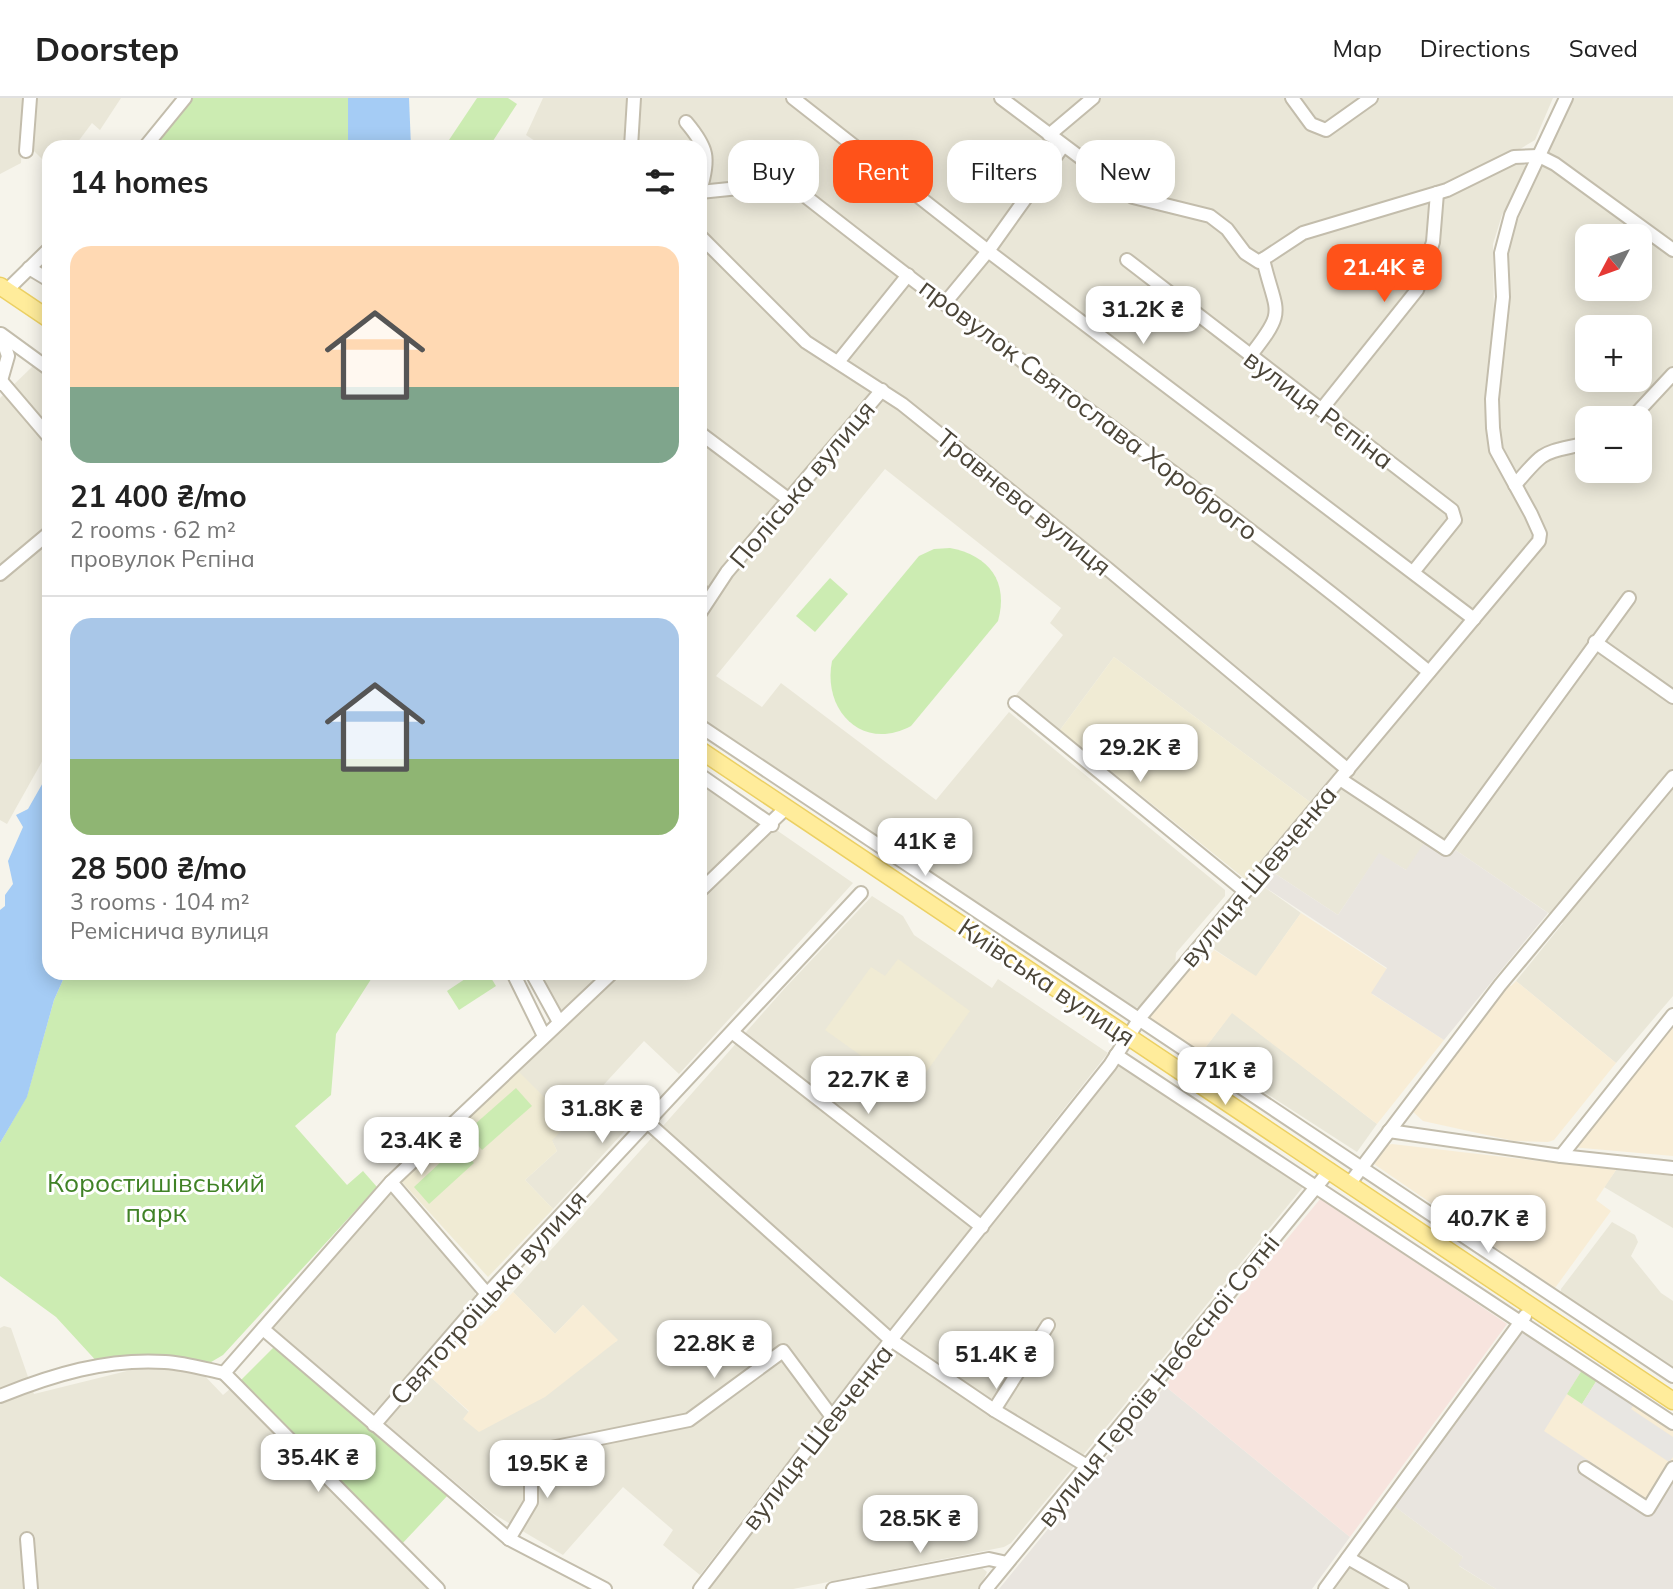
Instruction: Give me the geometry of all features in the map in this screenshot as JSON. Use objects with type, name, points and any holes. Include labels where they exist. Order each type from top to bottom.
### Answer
[{"type":"main road","points":[[3,288],[42,315]]},
{"type":"main road","name":"Київська вулиця","points":[[707,755],[1673,1401]]},
{"type":"street","points":[[26,152],[30,98]]},
{"type":"street","points":[[151,140],[185,98]]},
{"type":"street","points":[[631,140],[634,98]]},
{"type":"street","points":[[793,98],[988,251],[1474,618]]},
{"type":"street","points":[[1001,98],[1133,197],[1210,216],[1227,229],[1245,253],[1259,262],[1303,233],[1437,193],[1514,157],[1539,156],[1555,164],[1673,250]]},
{"type":"street","points":[[1049,135],[1093,98]]},
{"type":"street","points":[[1292,98],[1311,124],[1326,130],[1371,98]]},
{"type":"street","name":"вулиця Шевченка","points":[[700,1589],[891,1340],[1116,1055],[1140,1018],[1539,541],[1540,534],[1496,450],[1492,400],[1503,297],[1501,253],[1510,215],[1566,98]]},
{"type":"street","points":[[686,122],[701,140]]},
{"type":"street","points":[[945,303],[988,251],[1063,146]]},
{"type":"street","points":[[707,191],[728,189]]},
{"type":"street","points":[[1321,410],[1416,290],[1433,243],[1437,193]]},
{"type":"street","name":"провулок Святослава Хороброго","points":[[814,203],[1316,579],[1429,672]]},
{"type":"street","name":"Травнева вулиця","points":[[707,243],[806,342],[882,390],[1109,570],[1344,775],[1446,849],[1595,642]]},
{"type":"street","points":[[3,288],[42,255]]},
{"type":"street","points":[[1250,356],[1276,321],[1277,307],[1264,259]]},
{"type":"street","name":"вулиця Рєпіна","points":[[1127,260],[1452,510],[1455,520],[1414,571]]},
{"type":"street","points":[[29,268],[42,276]]},
{"type":"street","points":[[838,362],[908,275]]},
{"type":"street","points":[[0,334],[42,364]]},
{"type":"street","points":[[0,334],[8,356],[1,383],[42,429]]},
{"type":"street","points":[[1643,406],[1673,374]]},
{"type":"street","name":"Поліська вулиця","points":[[707,602],[727,572],[882,390]]},
{"type":"street","points":[[707,438],[788,499]]},
{"type":"street","points":[[1515,485],[1537,458],[1554,448],[1575,445]]},
{"type":"street","points":[[0,574],[42,539]]},
{"type":"street","points":[[1629,598],[1595,642],[1673,697]]},
{"type":"street","points":[[1014,703],[1245,891]]},
{"type":"street","name":"Київська вулиця","points":[[707,731],[1673,1376]]},
{"type":"street","points":[[1350,1183],[1500,985],[1673,777]]},
{"type":"street","points":[[707,780],[772,825]]},
{"type":"street","points":[[707,885],[772,825],[786,808]]},
{"type":"street","name":"Святотроїцька вулиця","points":[[374,1425],[488,1294],[646,1121],[861,893]]},
{"type":"street","points":[[516,980],[544,1036]]},
{"type":"street","points":[[536,980],[559,1022]]},
{"type":"street","points":[[224,1373],[391,1182],[604,980]]},
{"type":"street","points":[[1561,1156],[1673,1015]]},
{"type":"street","points":[[732,1032],[982,1227]]},
{"type":"street","points":[[1116,1055],[1673,1423]]},
{"type":"street","points":[[646,1121],[891,1340],[993,1409],[1087,1466]]},
{"type":"street","points":[[1389,1131],[1561,1156],[1673,1168]]},
{"type":"street","name":"вулиця Героїв Небесної Сотні","points":[[986,1589],[1330,1170]]},
{"type":"street","points":[[391,1182],[488,1294]]},
{"type":"street","points":[[1325,1589],[1531,1307]]},
{"type":"street","points":[[993,1409],[1048,1325]]},
{"type":"street","points":[[263,1329],[509,1539],[605,1589]]},
{"type":"street","points":[[509,1539],[530,1502],[531,1482],[544,1464],[546,1449],[689,1420],[783,1351],[832,1417]]},
{"type":"street","points":[[1598,1372],[1606,1356]]},
{"type":"street","points":[[0,1396],[42,1379],[100,1365],[164,1362],[224,1373],[438,1589]]},
{"type":"street","points":[[1585,1468],[1648,1508],[1673,1468]]},
{"type":"street","points":[[27,1539],[31,1589]]},
{"type":"street","points":[[1348,1558],[1402,1589]]},
{"type":"street","points":[[833,1589],[989,1559],[1007,1563]]},
{"type":"shaded area","points":[[0,98],[121,98],[100,130],[92,123],[79,140],[42,140],[42,159],[28,145],[22,146],[21,163],[0,174]]},
{"type":"shaded area","points":[[543,98],[1553,98],[1535,140],[1515,152],[1528,170],[1502,215],[1493,244],[1494,325],[1485,413],[1486,429],[1500,471],[1534,528],[1533,538],[1310,802],[1114,657],[1060,730],[1016,695],[1063,635],[1050,623],[1061,608],[885,469],[716,676],[762,707],[781,683],[936,800],[1009,712],[1225,890],[1225,896],[1176,953],[1175,969],[1143,1006],[1135,1008],[707,725],[707,140],[534,140],[526,135]]},
{"type":"shaded area","points":[[1573,98],[1673,98],[1673,996],[1616,1063],[1516,981],[1563,923],[1451,847],[1442,856],[1406,870],[1379,854],[1338,915],[1271,871],[1543,539],[1544,525],[1504,450],[1498,424],[1498,378],[1507,300],[1508,242]]},
{"type":"shaded area","points":[[34,365],[42,371],[42,762],[7,824],[0,820],[0,398]]},
{"type":"shaded area","points":[[1114,657],[1310,802],[1245,879],[1060,730]]},
{"type":"shaded area","points":[[707,783],[764,822],[707,876]]},
{"type":"shaded area","points":[[775,829],[853,883],[679,1074],[644,1041],[597,1092],[632,1123],[553,1209],[525,1180],[557,1151],[518,1071],[615,980],[707,980],[707,893]]},
{"type":"shaded area","points":[[1424,843],[1442,856],[1451,847],[1548,913],[1444,1040],[1371,993],[1387,968],[1260,884],[1271,871],[1338,915],[1379,853],[1406,870]]},
{"type":"shaded area","points":[[1260,884],[1301,913],[1256,977],[1208,945]]},
{"type":"shaded area","points":[[872,896],[903,916],[914,935],[992,988],[998,979],[1108,1053],[889,1331],[663,1126],[785,988]]},
{"type":"shaded area","points":[[1301,913],[1387,969],[1372,994],[1444,1040],[1377,1124],[1232,1013],[1199,1056],[1150,1023],[1146,1014],[1196,955],[1206,960],[1214,950],[1256,976]]},
{"type":"shaded area","points":[[898,959],[970,1011],[912,1092],[825,1030],[871,967],[885,976]]},
{"type":"shaded area","points":[[538,980],[595,980],[558,1013]]},
{"type":"shaded area","points":[[1516,981],[1616,1063],[1554,1140],[1548,1142],[1514,1141],[1423,1121],[1410,1109],[1507,983],[1511,986]]},
{"type":"shaded area","points":[[1232,1012],[1377,1124],[1357,1152],[1202,1052]]},
{"type":"shaded area","points":[[1673,1025],[1673,1156],[1571,1147]]},
{"type":"shaded area","points":[[1120,1063],[1303,1187],[1011,1543],[1004,1547],[793,1589],[709,1589],[865,1385]]},
{"type":"shaded area","points":[[518,1071],[570,1123],[552,1140],[557,1151],[525,1180],[553,1209],[488,1277],[401,1181]]},
{"type":"shaded area","points":[[657,1132],[883,1338],[700,1575],[663,1545],[673,1530],[623,1487],[563,1555],[492,1513],[384,1422],[423,1370],[469,1412],[617,1341],[583,1305],[555,1334],[513,1292]]},
{"type":"shaded area","points":[[1388,1145],[1616,1170],[1596,1200],[1611,1211],[1555,1288],[1374,1164]]},
{"type":"shaded area","points":[[1616,1170],[1673,1176],[1673,1228],[1604,1187]]},
{"type":"shaded area","points":[[390,1191],[474,1286],[476,1298],[383,1405],[374,1411],[362,1407],[273,1330],[272,1325]]},
{"type":"shaded area","points":[[1321,1198],[1507,1324],[1350,1537],[1165,1386]]},
{"type":"shaded area","points":[[1612,1222],[1635,1235],[1638,1242],[1631,1256],[1661,1293],[1673,1301],[1673,1372],[1560,1296],[1561,1289]]},
{"type":"shaded area","points":[[513,1292],[555,1334],[583,1305],[618,1340],[545,1397],[479,1432],[463,1419],[469,1411],[426,1373],[468,1324],[475,1321],[481,1326]]},
{"type":"shaded area","points":[[0,1328],[11,1328],[34,1394],[151,1365],[202,1373],[223,1395],[231,1388],[428,1589],[0,1589]]},
{"type":"shaded area","points":[[1523,1332],[1582,1370],[1544,1431],[1653,1503],[1673,1473],[1673,1589],[1496,1589],[1458,1565],[1463,1557],[1394,1506]]},
{"type":"shaded area","points":[[1582,1370],[1673,1430],[1673,1473],[1653,1503],[1543,1431]]},
{"type":"shaded area","points":[[1597,1380],[1634,1404],[1631,1409],[1673,1437],[1673,1457],[1669,1462],[1582,1404]]},
{"type":"shaded area","points":[[1165,1386],[1350,1537],[1312,1589],[999,1589]]},
{"type":"shaded area","points":[[1394,1506],[1463,1557],[1459,1566],[1496,1589],[1334,1589]]},
{"type":"shaded area","points":[[981,1567],[987,1572],[979,1589],[870,1589]]},
{"type":"green space","points":[[191,98],[348,98],[348,140],[159,140]]},
{"type":"green space","points":[[477,98],[508,98],[517,104],[494,140],[449,140]]},
{"type":"green space","points":[[950,548],[976,557],[993,572],[1001,594],[998,621],[911,726],[893,733],[877,734],[862,730],[850,722],[833,696],[832,661],[919,556],[934,549]]},
{"type":"green space","points":[[830,578],[848,594],[815,632],[796,616]]},
{"type":"green space","name":"Коростишівський парк","points":[[63,980],[371,980],[336,1034],[331,1095],[295,1126],[347,1185],[363,1171],[377,1187],[223,1355],[201,1368],[100,1365],[56,1317],[0,1276],[0,1143],[27,1096],[54,1000]]},
{"type":"green space","points":[[464,980],[492,980],[496,986],[459,1010],[447,991]]},
{"type":"green space","points":[[516,1088],[532,1106],[482,1150],[466,1132]]},
{"type":"green space","points":[[458,1146],[474,1163],[429,1204],[414,1187]]},
{"type":"green space","points":[[275,1346],[450,1493],[399,1547],[238,1383]]},
{"type":"green space","points":[[1582,1370],[1597,1380],[1582,1404],[1567,1394]]},
{"type":"water","points":[[348,98],[409,98],[411,140],[348,140]]},
{"type":"water","points":[[42,784],[42,980],[63,980],[54,1000],[27,1097],[0,1143],[0,910],[5,906],[5,895],[13,884],[8,861],[23,827],[16,815],[28,809]]}]
